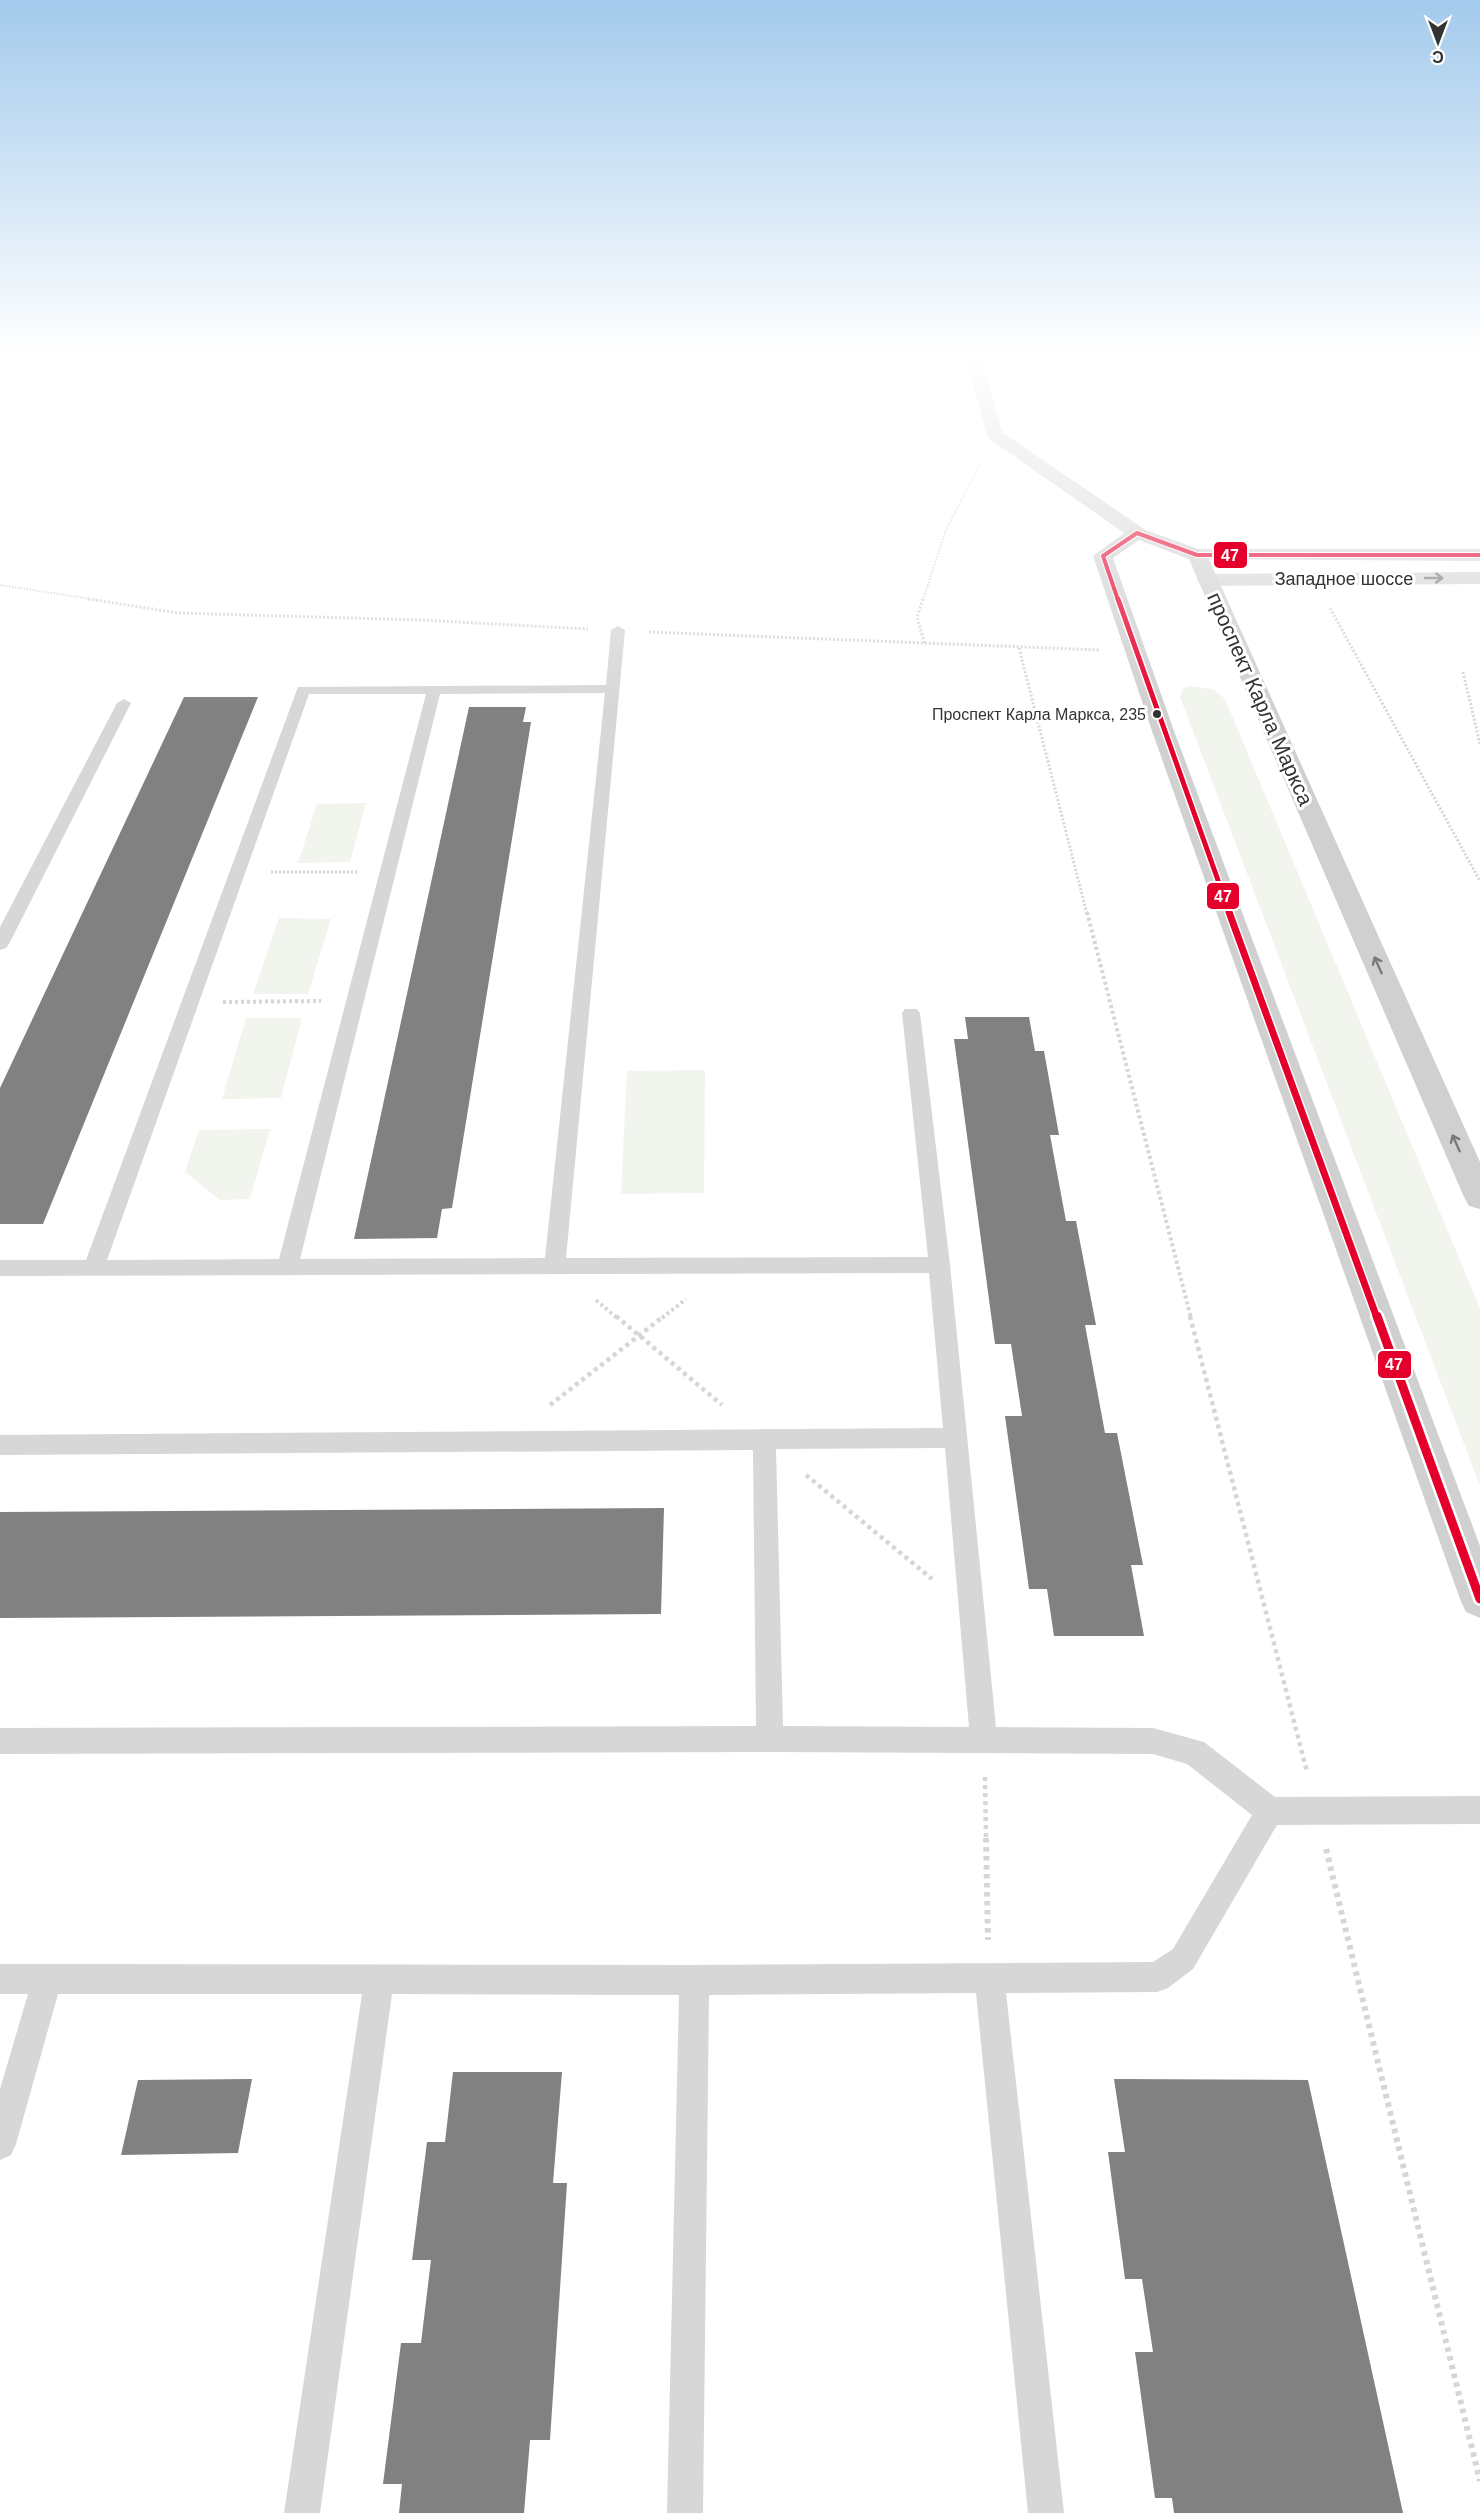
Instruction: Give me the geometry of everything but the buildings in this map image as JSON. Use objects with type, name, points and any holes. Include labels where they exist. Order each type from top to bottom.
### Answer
[{"type":"street","points":[[1052,474],[1137,533],[1197,555]]},
{"type":"street","points":[[1137,533],[1103,555],[1480,1599]]},
{"type":"street","name":"Западное шоссе","points":[[1197,555],[1480,555]]},
{"type":"street","name":"проспект Карла Маркса","points":[[1197,555],[1480,1197]]},
{"type":"street","name":"Западное шоссе","points":[[1208,580],[1480,578]]},
{"type":"lane","points":[[555,1266],[618,630]]},
{"type":"lane","points":[[93,1268],[303,690],[612,689]]},
{"type":"lane","points":[[287,1267],[434,690]]},
{"type":"lane","points":[[0,944],[124,703]]},
{"type":"lane","points":[[911,1013],[939,1265],[984,1739]]},
{"type":"lane","points":[[0,1268],[939,1265]]},
{"type":"lane","points":[[0,1444],[955,1438]]},
{"type":"lane","points":[[764,1440],[770,1739]]},
{"type":"lane","points":[[0,1741],[984,1739],[1153,1741],[1194,1752],[1270,1811],[1480,1810]]},
{"type":"lane","points":[[0,1979],[694,1980],[1157,1977],[1183,1959],[1270,1811]]},
{"type":"lane","points":[[989,1977],[1046,2513]]},
{"type":"lane","points":[[0,2144],[47,1979]]},
{"type":"lane","points":[[302,2513],[378,1979]]},
{"type":"lane","points":[[685,2513],[694,1980]]},
{"type":"path","points":[[925,645],[917,617],[946,530],[974,474]]},
{"type":"path","points":[[1314,579],[1480,881]]},
{"type":"path","points":[[0,585],[179,614],[420,620],[925,645],[1136,651]]},
{"type":"path","points":[[1019,648],[1316,1809],[1480,2481]]},
{"type":"path","points":[[1463,672],[1480,744]]},
{"type":"path","points":[[237,872],[387,872]]},
{"type":"path","points":[[190,1002],[355,1001]]},
{"type":"path","points":[[505,1441],[728,1265]]},
{"type":"path","points":[[984,1739],[989,1977]]},
{"type":"shaded area","points":[[1188,686],[1213,689],[1225,699],[1480,1308],[1480,1486],[1180,697],[1183,689]]},
{"type":"shaded area","points":[[366,803],[350,862],[298,863],[317,804]]},
{"type":"shaded area","points":[[279,918],[331,919],[308,994],[253,994]]},
{"type":"shaded area","points":[[246,1018],[302,1018],[281,1098],[222,1099]]},
{"type":"shaded area","points":[[705,1070],[704,1193],[621,1194],[627,1071]]},
{"type":"shaded area","points":[[270,1129],[250,1199],[220,1200],[185,1172],[199,1130]]},
{"type":"transit line","name":"47","points":[[1480,555],[1197,555],[1137,533],[1103,556],[1163,731],[1480,1599]]},
{"type":"place","name":"Проспект Карла Маркса, 235","points":[[1157,714]]}]
